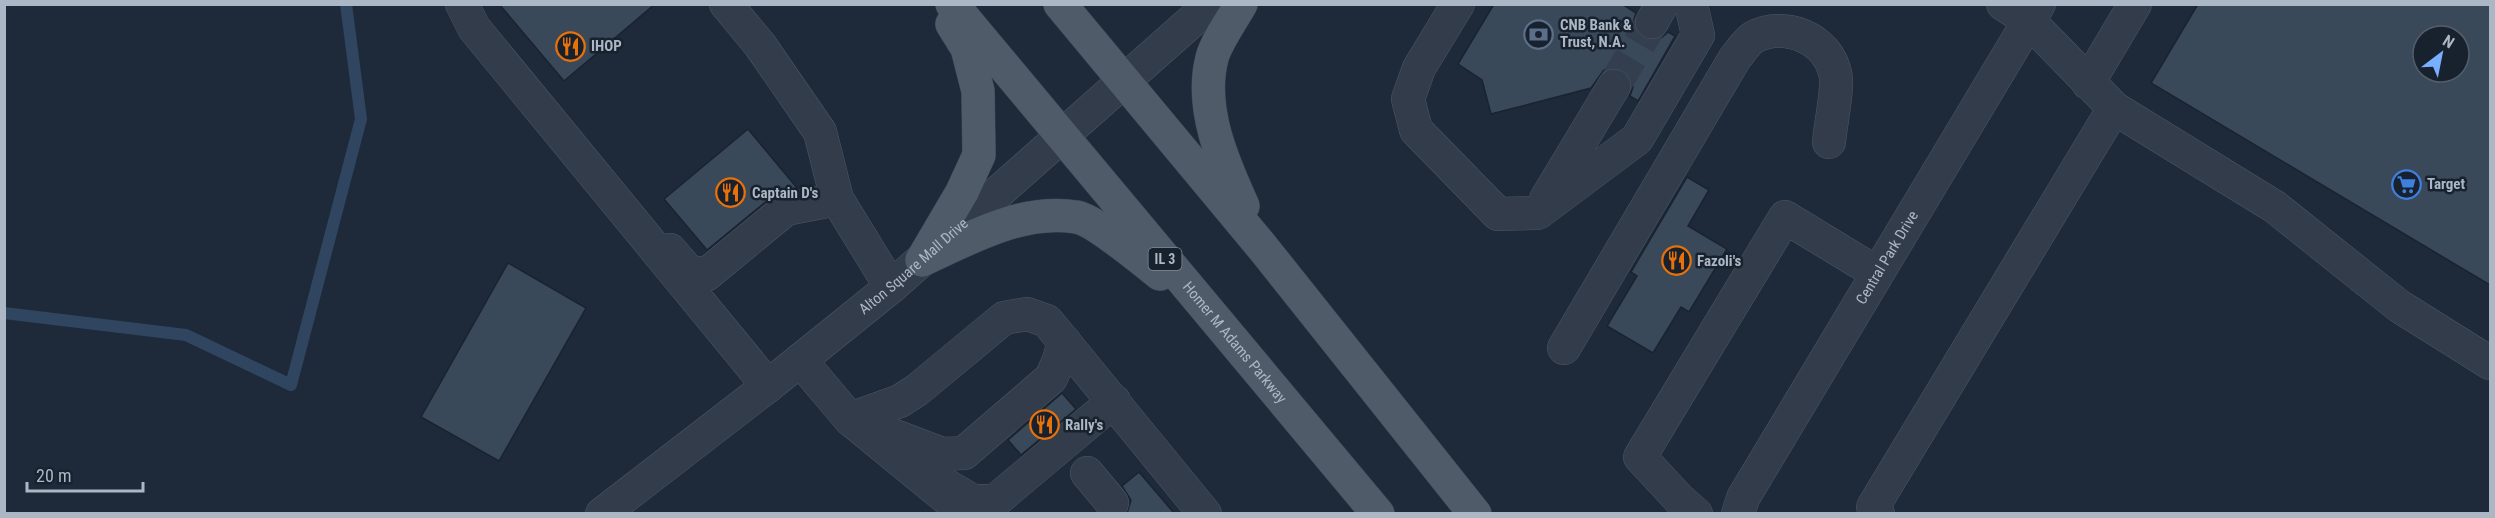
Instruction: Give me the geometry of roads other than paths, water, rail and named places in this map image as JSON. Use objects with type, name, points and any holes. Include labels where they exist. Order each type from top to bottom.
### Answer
[{"type":"main road","points":[[922,260],[962,192],[979,155],[978,91],[967,48],[940,4]]},
{"type":"main road","name":"Homer M Adams Parkway","points":[[952,4],[1378,513]]},
{"type":"main road","points":[[1060,4],[1263,248],[1475,513]]},
{"type":"main road","points":[[1241,4],[1212,57],[1208,100],[1224,165],[1263,248]]},
{"type":"main road","points":[[922,260],[994,227],[1040,217],[1078,216],[1122,244],[1211,313]]},
{"type":"street","points":[[462,4],[474,28],[768,386]]},
{"type":"street","points":[[726,4],[760,45],[820,132],[837,199],[891,287]]},
{"type":"street","name":"Alton Square Mall Drive","points":[[602,513],[768,386],[891,287],[1211,4]]},
{"type":"street","points":[[1458,4],[1419,68],[1408,99],[1416,130],[1498,214],[1538,213],[1637,139],[1698,35],[1691,4]]},
{"type":"street","points":[[2088,83],[2135,4]]},
{"type":"street","points":[[2024,10],[2088,83],[2114,108],[2275,207],[2398,306],[2490,363]]},
{"type":"street","name":"Central Park Drive","points":[[1738,513],[1743,498],[1877,273],[2024,10]]},
{"type":"street","points":[[1564,348],[1736,58],[1752,38],[1777,29],[1802,34],[1824,49],[1836,74],[1829,142]]},
{"type":"street","points":[[1538,213],[1614,86]]},
{"type":"street","points":[[1878,513],[1873,507],[2114,108]]},
{"type":"street","points":[[621,208],[660,239],[689,272],[707,274],[786,209],[837,199]]},
{"type":"street","points":[[1696,513],[1680,500],[1640,457],[1785,217],[1877,273]]},
{"type":"street","points":[[850,419],[900,401],[918,390],[1004,318],[1026,314],[1047,321],[1205,513]]},
{"type":"street","points":[[850,419],[942,454],[964,453],[1051,378],[1064,341]]},
{"type":"street","points":[[800,360],[850,419],[966,513]]},
{"type":"street","points":[[886,447],[973,501],[995,501],[1114,401]]},
{"type":"street","points":[[1087,473],[1112,503]]},
{"type":"waterway","points":[[4,313],[186,335],[291,385],[361,119],[346,4]]},
{"type":"tunnel","points":[[1614,86],[1652,22]]},
{"type":"place","name":"CNB Bank & Trust, N.A.","points":[[1539,34]]},
{"type":"place","name":"IHOP","points":[[570,46]]},
{"type":"place","name":"Target","points":[[2406,184]]},
{"type":"place","name":"Captain D's","points":[[731,193]]},
{"type":"place","name":"Fazoli's","points":[[1676,261]]},
{"type":"place","name":"Rally's","points":[[1044,425]]}]
